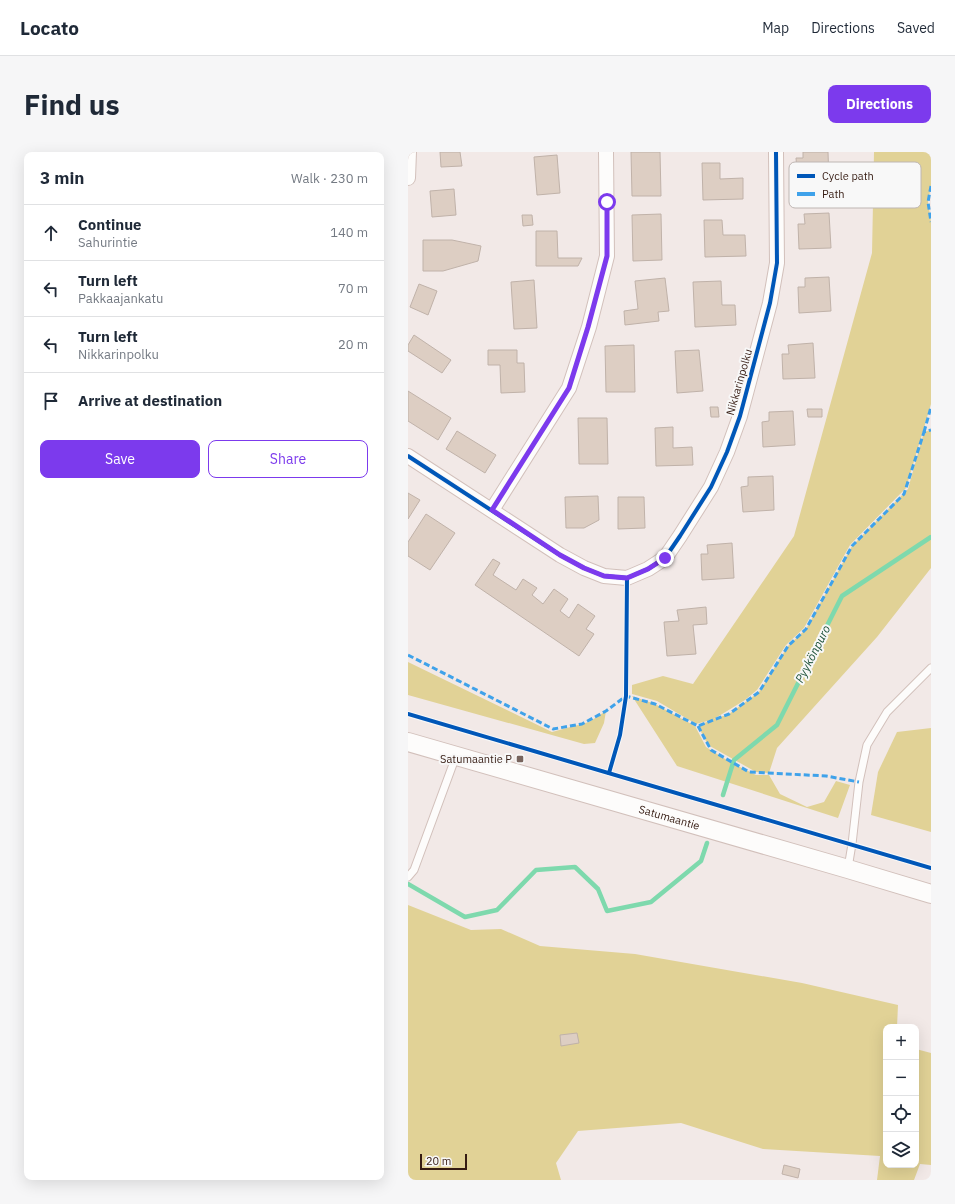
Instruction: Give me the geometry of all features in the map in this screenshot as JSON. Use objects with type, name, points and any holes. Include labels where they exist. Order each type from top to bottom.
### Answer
[{"type":"street","points":[[408,178],[409,152]]},
{"type":"street","points":[[408,456],[492,510],[569,388],[578,361],[607,256],[606,152]]},
{"type":"street","name":"Nikkarinpolku","points":[[492,510],[560,555],[584,568],[604,576],[627,578],[648,569],[665,558],[711,487],[727,452],[740,416],[770,303],[777,263],[776,152]]},
{"type":"street","name":"Satumaantie","points":[[408,742],[931,894]]},
{"type":"lane","points":[[848,869],[859,782],[868,745],[887,712],[931,668]]},
{"type":"lane","points":[[408,878],[417,863],[456,756]]},
{"type":"shaded area","points":[[874,152],[931,152],[931,186],[928,202],[931,222],[931,404],[906,488],[850,545],[804,628],[786,645],[757,690],[745,700],[714,719],[729,714],[759,692],[788,646],[806,629],[852,546],[908,489],[924,432],[931,430],[931,568],[877,637],[777,748],[769,773],[756,772],[708,745],[698,726],[711,720],[696,724],[657,701],[632,694],[632,685],[663,676],[693,684],[794,536],[872,253],[873,208],[921,208],[921,162],[874,162]]},
{"type":"shaded area","points":[[408,662],[552,732],[589,722],[606,711],[604,723],[595,743],[584,744],[408,695]]},
{"type":"shaded area","points":[[632,696],[655,704],[695,726],[706,747],[730,762],[756,775],[769,775],[780,794],[807,807],[824,802],[836,781],[850,785],[838,818],[677,766]]},
{"type":"shaded area","points":[[931,728],[931,832],[871,815],[878,772],[897,732]]},
{"type":"shaded area","points":[[408,905],[471,930],[501,929],[540,946],[635,954],[802,983],[898,1005],[897,1024],[883,1024],[883,1168],[918,1168],[914,1180],[877,1180],[880,1156],[763,1149],[681,1123],[578,1131],[556,1163],[561,1180],[408,1180]]},
{"type":"shaded area","points":[[919,1050],[931,1053],[931,1165],[920,1164],[919,1167]]},
{"type":"building","points":[[440,152],[460,152],[462,166],[441,167]]},
{"type":"building","points":[[631,152],[660,152],[661,196],[632,196]]},
{"type":"building","points":[[803,152],[828,152],[828,162],[796,162],[796,158],[803,158]]},
{"type":"building","points":[[557,155],[560,193],[537,195],[534,157]]},
{"type":"building","points":[[702,163],[720,163],[720,179],[743,178],[743,199],[703,200]]},
{"type":"building","points":[[454,189],[456,215],[432,217],[430,191]]},
{"type":"building","points":[[829,213],[831,248],[799,249],[798,224],[805,224],[804,214]]},
{"type":"building","points":[[661,214],[662,260],[633,261],[632,215]]},
{"type":"building","points":[[522,215],[532,215],[533,225],[523,226]]},
{"type":"building","points":[[704,220],[722,220],[723,235],[745,235],[746,256],[705,257]]},
{"type":"building","points":[[536,231],[557,231],[558,258],[582,258],[578,266],[536,266]]},
{"type":"building","points":[[423,240],[452,240],[481,246],[478,261],[443,271],[423,271]]},
{"type":"building","points":[[829,277],[831,311],[799,313],[798,287],[805,287],[805,278]]},
{"type":"building","points":[[665,278],[669,311],[658,312],[659,321],[625,325],[624,311],[638,309],[635,281]]},
{"type":"building","points":[[534,280],[537,328],[514,329],[511,282]]},
{"type":"building","points":[[721,281],[722,305],[735,305],[736,325],[695,327],[693,282]]},
{"type":"building","points":[[419,284],[437,291],[428,315],[410,307]]},
{"type":"building","points":[[414,335],[451,360],[442,373],[408,351],[408,345]]},
{"type":"building","points":[[813,343],[815,378],[783,379],[782,354],[789,354],[788,345]]},
{"type":"building","points":[[634,345],[635,392],[606,392],[605,346]]},
{"type":"building","points":[[488,350],[517,350],[517,363],[524,363],[525,392],[501,393],[500,365],[488,365]]},
{"type":"building","points":[[699,350],[703,391],[677,393],[675,351]]},
{"type":"building","points":[[408,391],[451,418],[438,440],[408,421]]},
{"type":"building","points":[[710,407],[718,407],[719,417],[711,417]]},
{"type":"building","points":[[807,409],[822,409],[822,417],[808,417]]},
{"type":"building","points":[[793,411],[795,445],[763,447],[762,422],[769,421],[769,412]]},
{"type":"building","points":[[578,418],[607,418],[608,464],[579,464]]},
{"type":"building","points":[[673,427],[673,448],[692,447],[693,465],[656,466],[655,428]]},
{"type":"building","points":[[457,431],[496,455],[485,473],[446,449]]},
{"type":"building","points":[[773,476],[774,510],[743,512],[741,487],[748,486],[748,477]]},
{"type":"building","points":[[408,493],[420,500],[408,519]]},
{"type":"building","points":[[598,496],[599,520],[584,528],[566,528],[565,497]]},
{"type":"building","points":[[618,497],[644,497],[645,528],[618,529]]},
{"type":"building","points":[[426,514],[455,533],[430,570],[408,556],[408,542]]},
{"type":"building","points":[[732,543],[734,578],[702,580],[701,554],[708,554],[707,545]]},
{"type":"building","points":[[493,559],[500,563],[493,575],[516,590],[523,579],[537,588],[532,595],[543,604],[554,589],[568,599],[560,611],[569,618],[578,604],[595,616],[586,629],[594,634],[579,656],[475,585]]},
{"type":"building","points":[[706,607],[707,624],[693,625],[696,654],[667,656],[664,622],[679,621],[677,610]]},
{"type":"building","points":[[577,1033],[579,1043],[561,1046],[560,1035]]},
{"type":"building","points":[[784,1165],[800,1169],[798,1178],[782,1174]]},
{"type":"waterway","name":"Pyykönpuro","points":[[723,795],[734,760],[777,725],[842,596],[931,537]]},
{"type":"waterway","name":"Pyykönpuro","points":[[408,884],[465,917],[497,910],[536,870],[575,867],[598,889],[607,911],[651,902],[701,861],[707,843]]},
{"type":"marked path","points":[[931,186],[928,202],[931,222]]},
{"type":"marked path","points":[[924,432],[931,407]]},
{"type":"marked path","points":[[408,655],[553,729],[582,724],[606,711],[626,696],[655,704],[698,726],[729,714],[759,692],[788,646],[806,629],[852,546],[904,494],[924,432],[931,430]]},
{"type":"marked path","points":[[698,726],[711,750],[749,772],[826,776],[859,782]]},
{"type":"cycle path","points":[[408,456],[560,555],[584,568],[604,576],[627,578],[648,569],[665,558],[711,487],[727,452],[740,416],[770,303],[777,263],[776,152]]},
{"type":"cycle path","points":[[609,773],[620,735],[626,696],[627,578]]},
{"type":"cycle path","points":[[408,714],[931,868]]},
{"type":"place","name":"Satumaantie P","points":[[520,759]]},
{"type":"route","points":[[607,202],[607,256],[588,327],[569,388],[492,510],[560,555],[584,568],[604,576],[627,578],[648,569],[665,558]]}]
